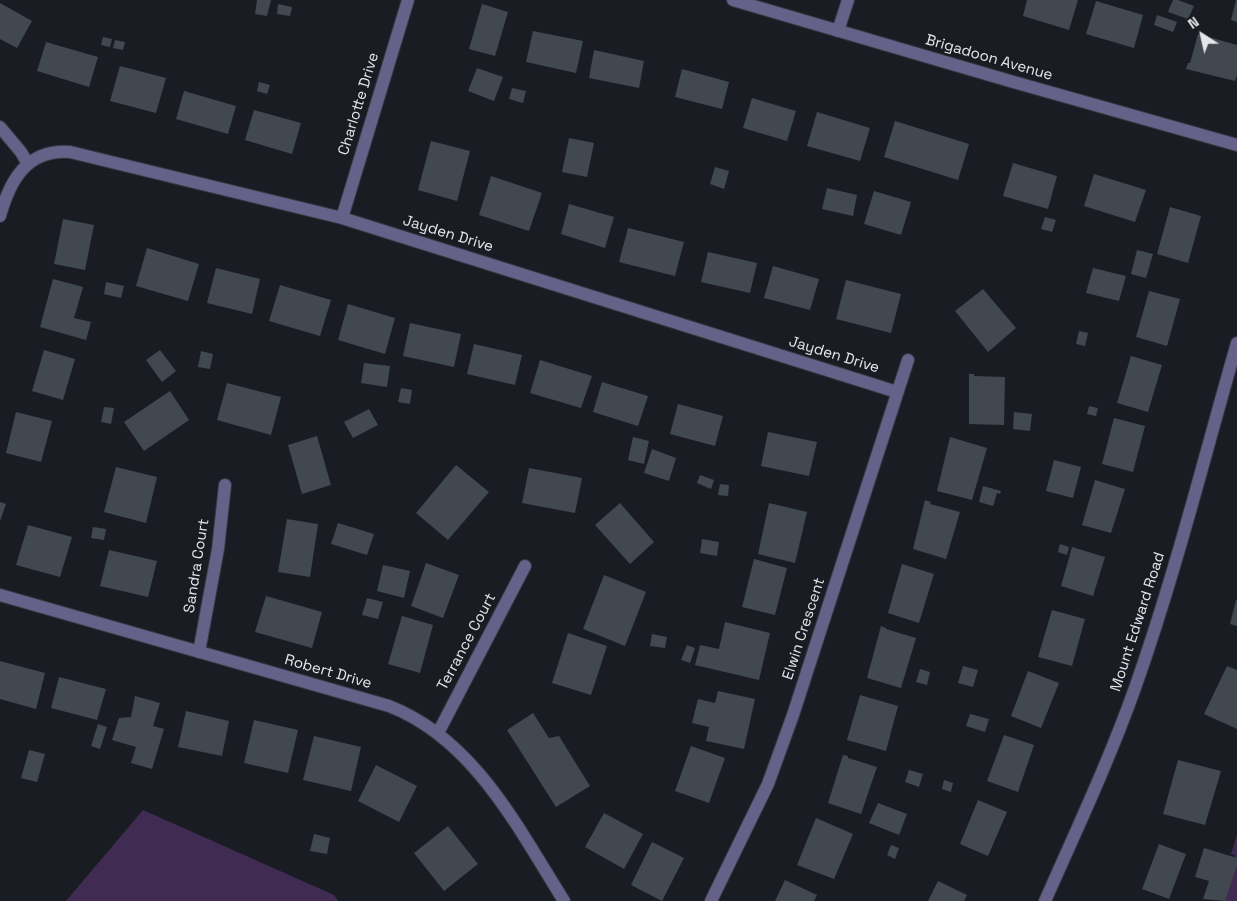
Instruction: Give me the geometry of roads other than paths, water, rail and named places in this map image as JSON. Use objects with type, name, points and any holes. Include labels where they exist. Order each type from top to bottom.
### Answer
[{"type":"street","name":"Charlotte Drive","points":[[342,218],[408,0]]},
{"type":"street","name":"Brigadoon Avenue","points":[[733,0],[1010,82],[1237,144]]},
{"type":"street","points":[[838,31],[848,0]]},
{"type":"street","points":[[0,127],[21,152],[28,164],[15,177],[0,216]]},
{"type":"street","name":"Jayden Drive","points":[[28,164],[41,156],[70,152],[342,218],[897,392]]},
{"type":"street","name":"Mount Edward Road","points":[[1045,901],[1100,778],[1135,688],[1165,599],[1237,343]]},
{"type":"street","name":"Elwin Crescent","points":[[711,901],[768,784],[793,715],[908,360]]},
{"type":"street","name":"Sandra Court","points":[[199,652],[218,549],[225,485]]},
{"type":"street","name":"Terrance Court","points":[[438,733],[525,566]]},
{"type":"street","name":"Robert Drive","points":[[0,595],[403,711],[438,733],[458,750],[498,798],[564,901]]}]
